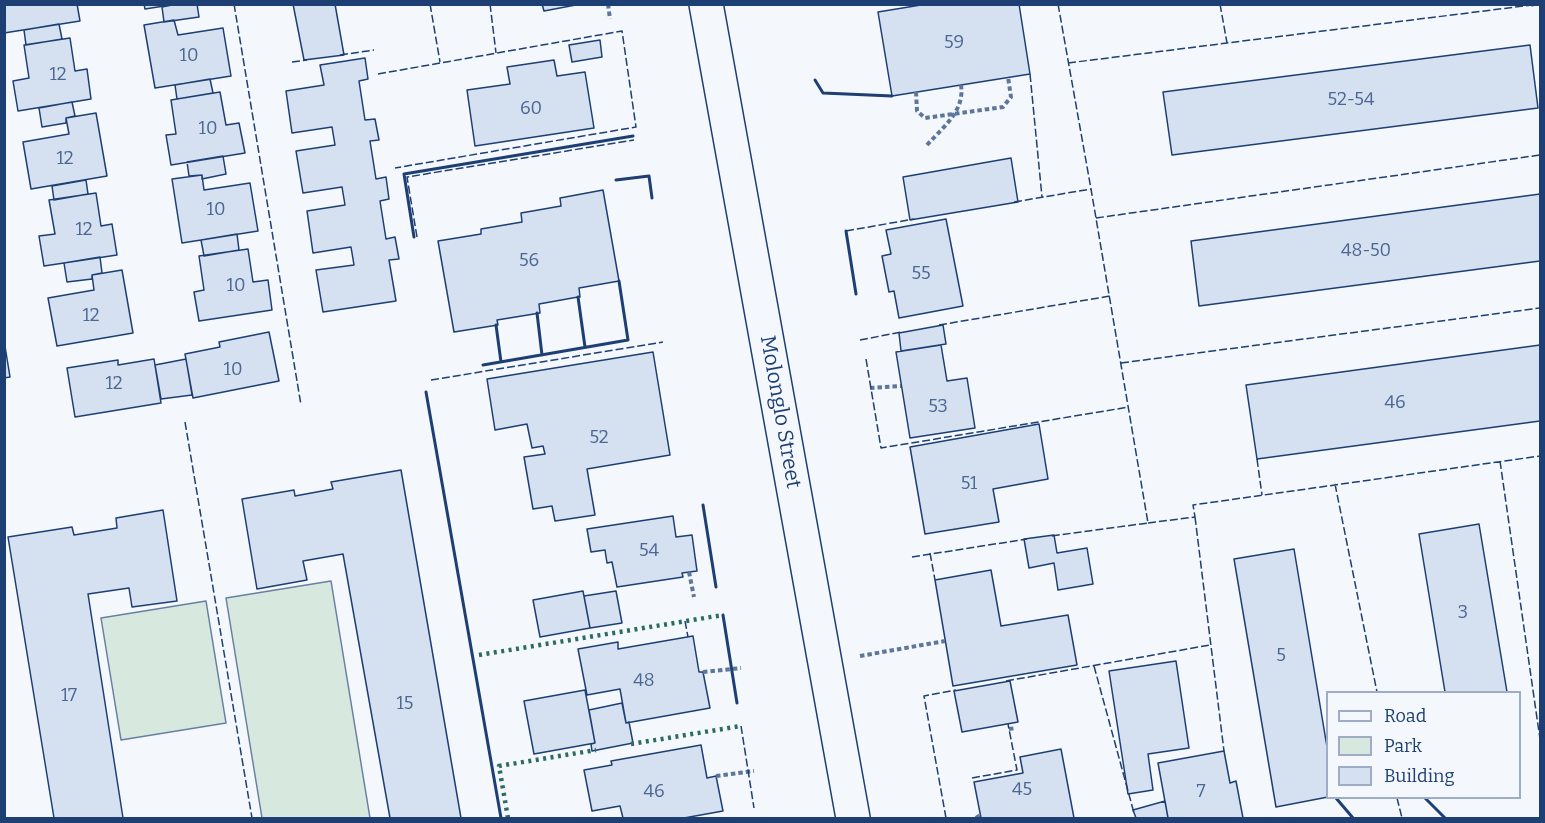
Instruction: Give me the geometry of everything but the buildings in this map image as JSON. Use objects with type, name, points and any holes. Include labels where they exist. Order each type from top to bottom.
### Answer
[{"type":"street","name":"Molonglo Street","points":[[706,4],[853,819]]},
{"type":"path","points":[[608,4],[610,19]]},
{"type":"path","points":[[916,92],[917,111],[925,118],[1003,107],[1011,97],[1008,77]]},
{"type":"path","points":[[927,145],[956,114],[963,95],[961,85]]},
{"type":"path","points":[[870,388],[901,386]]},
{"type":"path","points":[[689,572],[694,597]]},
{"type":"path","points":[[825,662],[945,641]]},
{"type":"path","points":[[703,672],[741,668]]},
{"type":"path","points":[[1009,729],[1016,728]]},
{"type":"path","points":[[716,776],[754,771]]},
{"type":"path","points":[[976,819],[981,815]]},
{"type":"green space","points":[[331,581],[370,818],[262,818],[226,598]]},
{"type":"green space","points":[[206,601],[226,723],[121,740],[101,618]]},
{"type":"hedge","points":[[479,655],[723,615]]},
{"type":"hedge","points":[[631,744],[741,726]]},
{"type":"hedge","points":[[508,818],[499,766],[596,750]]},
{"type":"fence","points":[[234,4],[301,405]]},
{"type":"fence","points":[[430,4],[440,62]]},
{"type":"fence","points":[[490,4],[496,53]]},
{"type":"fence","points":[[1058,4],[1091,189]]},
{"type":"fence","points":[[1220,4],[1227,43],[1532,5]]},
{"type":"fence","points":[[378,74],[622,31],[636,127],[395,168]]},
{"type":"fence","points":[[1068,63],[1227,43]]},
{"type":"fence","points":[[340,55],[374,50]]},
{"type":"fence","points":[[292,62],[307,60]]},
{"type":"fence","points":[[1030,74],[1042,197]]},
{"type":"fence","points":[[417,237],[407,177],[634,140]]},
{"type":"fence","points":[[1096,218],[1540,155]]},
{"type":"fence","points":[[1014,202],[1091,189],[1148,523],[1051,536]]},
{"type":"fence","points":[[846,231],[914,219]]},
{"type":"fence","points":[[939,325],[1110,296]]},
{"type":"fence","points":[[1121,363],[1540,308]]},
{"type":"fence","points":[[860,340],[901,332]]},
{"type":"fence","points":[[431,380],[663,342]]},
{"type":"fence","points":[[866,359],[881,448],[1129,407]]},
{"type":"fence","points":[[185,422],[252,818]]},
{"type":"fence","points":[[1148,523],[1195,517],[1193,505],[1540,456]]},
{"type":"fence","points":[[1257,459],[1262,495]]},
{"type":"fence","points":[[1500,461],[1540,739]]},
{"type":"fence","points":[[1335,484],[1377,691]]},
{"type":"fence","points":[[1195,517],[1224,751]]},
{"type":"fence","points":[[912,557],[1027,539]]},
{"type":"fence","points":[[930,553],[935,580]]},
{"type":"fence","points":[[685,621],[688,637]]},
{"type":"fence","points":[[1006,681],[1210,645]]},
{"type":"fence","points":[[1094,666],[1134,813]]},
{"type":"fence","points":[[946,818],[924,696],[956,690]]},
{"type":"fence","points":[[972,778],[1017,770],[1008,724]]},
{"type":"fence","points":[[741,726],[754,808]]},
{"type":"fence","points":[[1397,799],[1402,818]]},
{"type":"wall","points":[[1532,5],[1536,4]]},
{"type":"wall","points":[[815,80],[823,93],[892,96]]},
{"type":"wall","points":[[414,237],[404,174],[633,136]]},
{"type":"wall","points":[[616,180],[649,176],[652,198]]},
{"type":"wall","points":[[846,231],[856,294]]},
{"type":"wall","points":[[483,365],[628,340],[619,281]]},
{"type":"wall","points":[[578,297],[585,347]]},
{"type":"wall","points":[[537,313],[542,355]]},
{"type":"wall","points":[[496,325],[501,362]]},
{"type":"wall","points":[[426,392],[501,818]]},
{"type":"wall","points":[[703,505],[716,587]]},
{"type":"wall","points":[[723,615],[737,703]]},
{"type":"wall","points":[[1337,799],[1353,818]]},
{"type":"wall","points":[[1426,799],[1445,818]]}]
